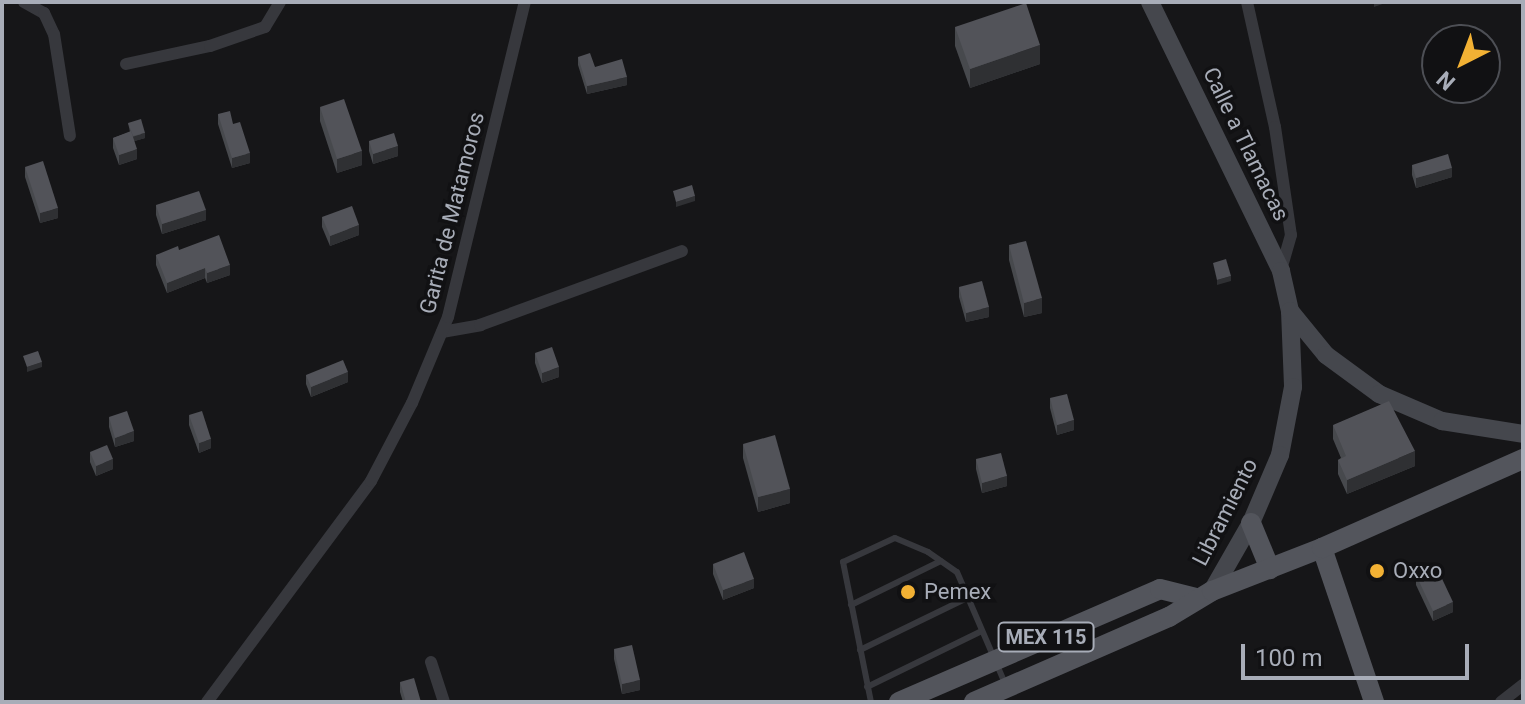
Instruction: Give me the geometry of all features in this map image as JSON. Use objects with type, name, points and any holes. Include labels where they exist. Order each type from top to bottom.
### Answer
[{"type":"main road","name":"Calle a Tlamacas","points":[[1150,2],[1281,271],[1290,311]]},
{"type":"main road","name":"MEX 115","points":[[1290,311],[1326,355],[1350,376],[1379,394],[1442,421],[1523,434]]},
{"type":"main road","name":"Libramiento","points":[[1204,594],[1251,523],[1275,467],[1289,417],[1293,371],[1290,311]]},
{"type":"main road","name":"MEX 115","points":[[974,702],[1169,617],[1204,594],[1322,548],[1523,459]]},
{"type":"main road","points":[[1251,523],[1270,569]]},
{"type":"main road","points":[[1322,548],[1374,702]]},
{"type":"main road","name":"MEX 115","points":[[899,702],[1160,589],[1204,594]]},
{"type":"street","points":[[24,2],[44,13],[56,47],[56,65],[70,136]]},
{"type":"street","points":[[126,64],[210,46],[265,27],[280,2]]},
{"type":"street","name":"Garita de Matamoros","points":[[207,702],[371,481],[412,403],[442,332],[525,2]]},
{"type":"street","points":[[1247,2],[1275,127],[1291,235],[1281,271]]},
{"type":"street","points":[[442,332],[480,325],[682,251]]},
{"type":"street","points":[[431,662],[444,702]]},
{"type":"street","points":[[1501,702],[1523,685]]},
{"type":"lane","points":[[871,702],[843,562],[895,538],[957,572],[1006,687]]},
{"type":"lane","points":[[851,605],[941,561]]},
{"type":"lane","points":[[860,650],[967,598]]},
{"type":"lane","points":[[867,687],[980,632]]},
{"type":"building","points":[[1026,3],[1040,45],[970,69],[955,27]]},
{"type":"building","points":[[590,53],[595,67],[622,59],[627,77],[587,86],[578,57]]},
{"type":"building","points":[[344,99],[362,151],[337,159],[320,107]]},
{"type":"building","points":[[230,111],[233,124],[240,122],[250,153],[232,158],[218,114]]},
{"type":"building","points":[[141,119],[145,133],[133,136],[128,123]]},
{"type":"building","points":[[131,131],[137,149],[119,155],[113,138]]},
{"type":"building","points":[[394,133],[398,146],[373,154],[369,141]]},
{"type":"building","points":[[1448,154],[1452,168],[1416,178],[1412,165]]},
{"type":"building","points":[[43,161],[58,208],[40,213],[25,167]]},
{"type":"building","points":[[692,185],[695,196],[676,202],[673,191]]},
{"type":"building","points":[[199,191],[206,210],[162,224],[156,205]]},
{"type":"building","points":[[352,206],[359,225],[330,236],[322,217]]},
{"type":"building","points":[[219,235],[230,265],[207,273],[205,268],[167,283],[156,255]]},
{"type":"building","points":[[1026,241],[1042,298],[1024,303],[1009,245]]},
{"type":"building","points":[[1226,259],[1231,276],[1217,280],[1213,263]]},
{"type":"building","points":[[982,281],[989,307],[966,313],[959,287]]},
{"type":"building","points":[[552,347],[559,367],[542,373],[535,353]]},
{"type":"building","points":[[38,351],[42,362],[27,367],[23,356]]},
{"type":"building","points":[[343,360],[348,372],[311,387],[306,375]]},
{"type":"building","points":[[1067,394],[1074,420],[1057,425],[1050,398]]},
{"type":"building","points":[[1389,401],[1415,451],[1347,480],[1338,460],[1346,456],[1333,425]]},
{"type":"building","points":[[127,411],[134,431],[115,438],[109,417]]},
{"type":"building","points":[[202,411],[211,439],[199,443],[189,415]]},
{"type":"building","points":[[775,435],[790,489],[758,497],[743,444]]},
{"type":"building","points":[[107,445],[113,459],[96,466],[90,452]]},
{"type":"building","points":[[1001,453],[1007,476],[982,483],[976,459]]},
{"type":"building","points":[[744,552],[754,579],[723,590],[713,564]]},
{"type":"building","points":[[1436,566],[1453,602],[1433,611],[1416,575]]},
{"type":"building","points":[[632,645],[640,680],[622,684],[614,649]]},
{"type":"building","points":[[414,678],[421,702],[406,702],[400,682]]},
{"type":"place","name":"Oxxo","points":[[1377,571]]},
{"type":"place","name":"Pemex","points":[[908,592]]}]
